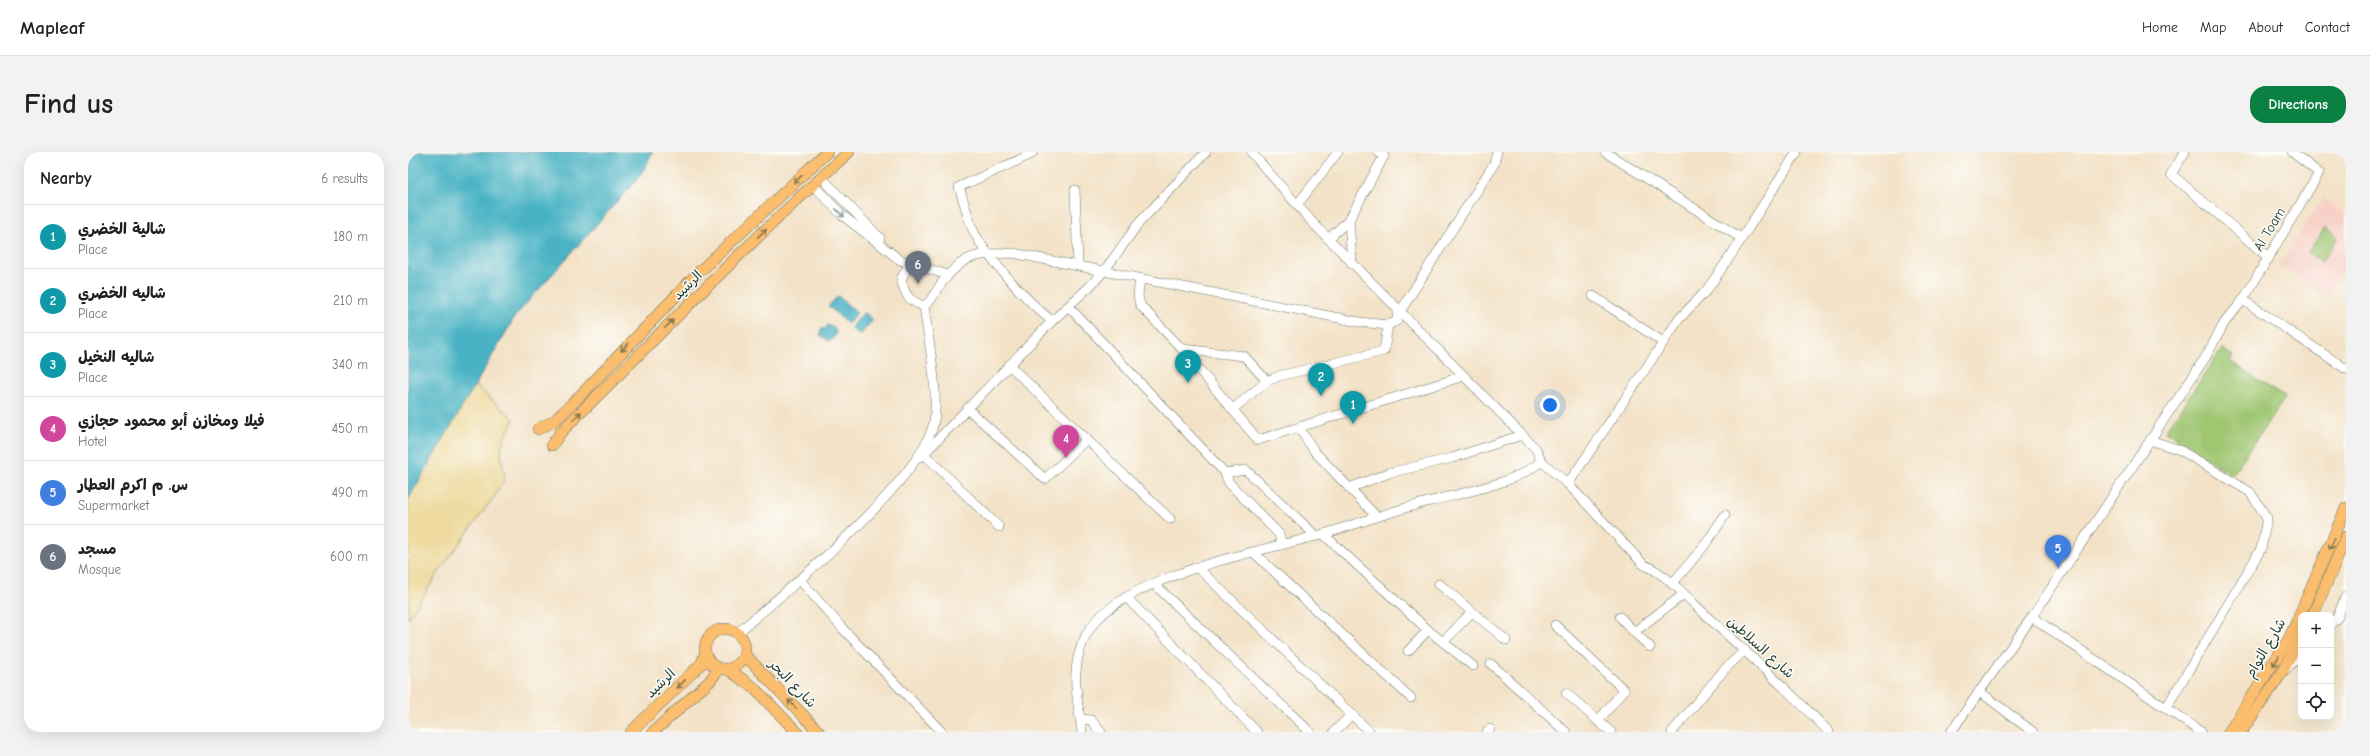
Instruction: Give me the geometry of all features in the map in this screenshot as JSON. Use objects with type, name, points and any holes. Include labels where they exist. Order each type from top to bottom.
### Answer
[{"type":"main road","name":"الرشيد","points":[[538,429],[554,421],[578,398],[698,273],[827,152]]},
{"type":"main road","name":"الرشيد","points":[[552,445],[561,432],[684,308],[849,152]]},
{"type":"main road","name":"شارع التوام","points":[[2229,732],[2290,637],[2346,508]]},
{"type":"main road","points":[[2314,612],[2346,536]]},
{"type":"main road","points":[[653,732],[724,669],[742,662],[745,655],[745,643],[738,633],[726,629],[715,632],[708,640],[705,654],[713,666],[724,669],[753,687],[797,732]]},
{"type":"main road","name":"شارع التوام","points":[[2241,732],[2281,674],[2298,643]]},
{"type":"main road","name":"الرشيد","points":[[631,732],[702,663],[705,654]]},
{"type":"main road","name":"شارع البحر","points":[[745,655],[819,732]]},
{"type":"street","points":[[738,633],[800,580],[848,535],[1052,321],[1069,307],[1105,270],[1138,224],[1206,152]]},
{"type":"street","name":"شارع السلاطين","points":[[1251,152],[1328,239],[1536,449],[1541,461],[1568,484],[1644,565],[1655,568],[1684,594],[1745,650],[1829,732]]},
{"type":"street","points":[[1297,205],[1338,152]]},
{"type":"street","points":[[1328,239],[1349,220],[1384,156],[1378,152]]},
{"type":"street","points":[[924,306],[930,302],[948,275],[971,256],[1013,253],[1105,270],[1140,279],[1359,322],[1388,325],[1397,321],[1398,311],[1403,307],[1494,164],[1497,152]]},
{"type":"street","points":[[1604,152],[1741,238]]},
{"type":"street","points":[[1568,484],[1679,319],[1706,291],[1797,152]]},
{"type":"street","points":[[2185,152],[2171,174],[2269,258]]},
{"type":"street","name":"Al Toam","points":[[1951,732],[2032,617],[2205,358],[2224,322],[2243,300],[2319,173],[2292,152]]},
{"type":"street","points":[[1032,154],[959,187],[972,229],[989,254],[1034,307],[1052,321]]},
{"type":"street","points":[[817,181],[842,215],[900,260],[948,275]]},
{"type":"street","points":[[1075,190],[1078,265]]},
{"type":"street","points":[[1349,220],[1352,264]]},
{"type":"street","points":[[910,263],[901,279],[905,295],[913,302],[924,306]]},
{"type":"street","points":[[1140,279],[1138,295],[1140,305],[1182,349],[1258,440],[1464,376]]},
{"type":"street","points":[[1594,296],[1663,342]]},
{"type":"street","points":[[2243,300],[2346,369]]},
{"type":"street","points":[[905,474],[923,447],[934,422],[933,384],[924,306]]},
{"type":"street","points":[[1069,307],[1225,473],[1229,483],[1279,534],[1282,545]]},
{"type":"street","points":[[1233,409],[1267,381],[1279,376],[1384,351],[1388,325]]},
{"type":"street","points":[[1182,349],[1244,356],[1267,381]]},
{"type":"street","points":[[1010,366],[1170,519]]},
{"type":"street","points":[[968,408],[1045,478],[1087,439]]},
{"type":"street","points":[[1299,428],[1315,452],[1376,516]]},
{"type":"street","points":[[1349,488],[1389,473],[1452,458],[1522,435]]},
{"type":"street","points":[[2150,440],[2180,450],[2250,492],[2267,518],[2261,549],[2166,708]]},
{"type":"street","points":[[924,454],[999,527]]},
{"type":"street","points":[[1082,732],[1074,682],[1076,666],[1086,635],[1106,610],[1126,597],[1198,568],[1320,535],[1376,516],[1491,485],[1534,468],[1541,461]]},
{"type":"street","points":[[1225,473],[1246,470],[1428,630],[1473,666]]},
{"type":"street","points":[[1672,584],[1705,545],[1725,515]]},
{"type":"street","points":[[1254,553],[1411,698]]},
{"type":"street","points":[[1198,568],[1370,732]]},
{"type":"street","points":[[800,580],[843,629],[942,732]]},
{"type":"street","points":[[1439,584],[1506,640]]},
{"type":"street","points":[[1155,585],[1310,732]]},
{"type":"street","points":[[1634,632],[1684,594]]},
{"type":"street","points":[[2334,621],[2337,618],[2346,596]]},
{"type":"street","points":[[1126,597],[1257,732]]},
{"type":"street","points":[[1443,642],[1472,612]]},
{"type":"street","points":[[1620,617],[1650,647]]},
{"type":"street","points":[[2032,617],[2201,732]]},
{"type":"street","points":[[1555,625],[1624,690],[1598,721]]},
{"type":"street","points":[[1408,651],[1428,630]]},
{"type":"street","points":[[1678,730],[1724,670],[1745,650]]},
{"type":"street","points":[[2281,674],[2298,658]]},
{"type":"street","points":[[1491,664],[1566,732]]},
{"type":"street","points":[[1979,691],[2032,732]]},
{"type":"street","points":[[1566,693],[1611,732]]},
{"type":"street","points":[[1334,732],[1352,714]]},
{"type":"street","points":[[1080,719],[1091,720],[1101,732]]},
{"type":"shaded area","points":[[2323,198],[2346,214],[2346,265],[2324,298],[2279,265]]},
{"type":"green space","points":[[2325,228],[2338,237],[2321,262],[2308,252]]},
{"type":"green space","points":[[2222,349],[2233,356],[2230,361],[2285,398],[2232,475],[2165,431]]},
{"type":"sand","points":[[474,384],[514,419],[505,436],[501,453],[505,478],[494,497],[442,567],[408,619],[408,486]]},
{"type":"water","points":[[408,152],[653,152],[640,176],[516,315],[408,500]]},
{"type":"water","points":[[838,296],[857,313],[848,324],[828,306]]},
{"type":"water","points":[[864,312],[873,320],[860,335],[851,328]]},
{"type":"water","points":[[827,325],[834,327],[836,333],[833,339],[828,341],[820,335],[821,329],[827,328]]},
{"type":"place","name":"مسجد","points":[[918,284]]},
{"type":"place","name":"شاليه النخيل","points":[[1188,383]]},
{"type":"place","name":"شاليه الخضري","points":[[1321,396]]},
{"type":"place","name":"شالية الخضري","points":[[1353,424]]},
{"type":"place","name":"فيلا ومخازن أبو محمود حجازي","points":[[1066,458]]},
{"type":"place","name":"س. م اكرم العطار","points":[[2058,568]]}]
